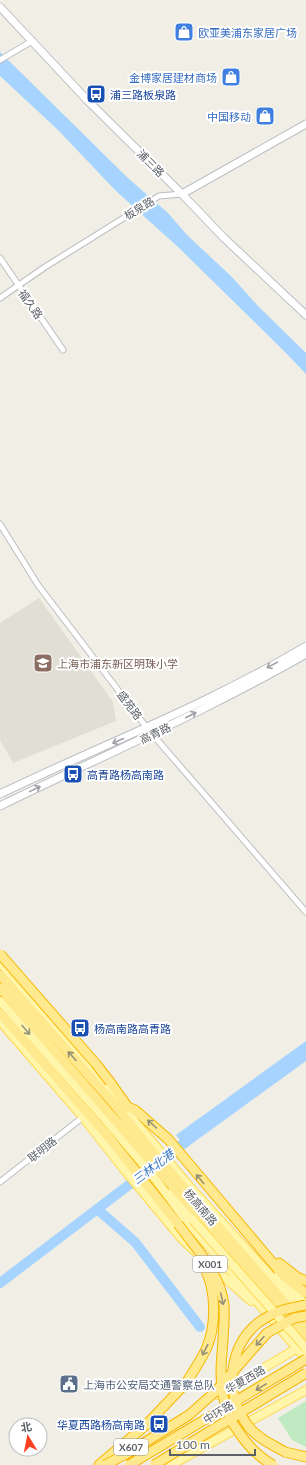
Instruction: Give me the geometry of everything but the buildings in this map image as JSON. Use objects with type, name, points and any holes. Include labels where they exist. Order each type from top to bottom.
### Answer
[{"type":"highway","name":"杨高南路","points":[[0,954],[96,1064],[128,1107]]},
{"type":"highway","name":"杨高南路","points":[[0,975],[16,1000],[105,1115],[141,1158],[165,1174],[306,1326]]},
{"type":"highway","name":"杨高南路","points":[[0,988],[16,1000],[98,1085],[115,1105],[141,1158]]},
{"type":"highway","name":"X001","points":[[0,1013],[107,1135],[141,1158],[178,1224],[191,1241]]},
{"type":"highway","name":"X001","points":[[128,1107],[168,1139],[217,1199],[286,1278],[306,1293]]},
{"type":"highway","name":"杨高南路","points":[[165,1174],[172,1187],[201,1213],[306,1339]]},
{"type":"highway","points":[[247,1234],[284,1268],[306,1281]]},
{"type":"highway","points":[[100,1465],[146,1425],[187,1382],[207,1347],[213,1319],[213,1298],[209,1277],[191,1241]]},
{"type":"highway","points":[[191,1241],[208,1264],[219,1286],[224,1304],[221,1374],[222,1394],[226,1410],[234,1426],[250,1448],[273,1465]]},
{"type":"highway","points":[[306,1305],[286,1309],[272,1314],[257,1324],[247,1335],[238,1349],[233,1364],[232,1383],[234,1399],[246,1423],[258,1436],[285,1452],[306,1457]]},
{"type":"highway","points":[[105,1465],[126,1454],[189,1415],[216,1391],[267,1333],[294,1318],[306,1316]]},
{"type":"highway","name":"中环路","points":[[129,1465],[306,1359]]},
{"type":"highway","name":"中环路","points":[[154,1465],[306,1373]]},
{"type":"main road","name":"浦三路","points":[[0,7],[88,101],[224,238],[306,315]]},
{"type":"main road","name":"板泉路","points":[[182,194],[306,124]]},
{"type":"main road","name":"高青路","points":[[0,794],[147,728],[226,690],[306,646]]},
{"type":"main road","name":"高青路","points":[[0,806],[71,771],[153,734],[253,684],[306,654]]},
{"type":"main road","points":[[0,949],[81,1041],[88,1062]]},
{"type":"main road","name":"杨高南路","points":[[0,963],[88,1062],[98,1085]]},
{"type":"main road","name":"杨高南路","points":[[0,1000],[105,1115],[117,1134],[141,1158],[165,1174],[190,1186],[212,1203],[306,1305]]},
{"type":"main road","name":"X001","points":[[0,1021],[83,1117],[113,1155],[141,1158]]},
{"type":"main road","name":"杨高南路","points":[[93,1071],[128,1107],[141,1158],[142,1191],[192,1249],[222,1273],[284,1331]]},
{"type":"main road","name":"杨高南路","points":[[105,1115],[107,1135]]},
{"type":"main road","points":[[100,1127],[113,1155]]},
{"type":"main road","name":"杨高南路","points":[[165,1174],[188,1223],[284,1331],[306,1359]]},
{"type":"main road","name":"杨高南路","points":[[190,1186],[201,1213],[239,1273],[306,1348]]},
{"type":"main road","name":"杨高南路","points":[[201,1213],[306,1316]]},
{"type":"main road","name":"华夏西路","points":[[100,1465],[160,1428],[306,1343]]},
{"type":"main road","points":[[171,1465],[306,1390]]},
{"type":"street","points":[[0,60],[32,41]]},
{"type":"street","name":"板泉路","points":[[0,298],[45,267],[159,196],[182,194]]},
{"type":"street","name":"福久路","points":[[0,258],[63,350]]},
{"type":"street","name":"盛苑路","points":[[0,524],[38,585],[147,728],[306,912]]},
{"type":"street","name":"联明路","points":[[0,1182],[83,1117]]},
{"type":"shaded area","name":"上海市浦东新区明珠小学","points":[[39,598],[113,702],[116,721],[13,763],[0,740],[0,623]]},
{"type":"green space","points":[[306,1401],[306,1447],[292,1440],[278,1418]]},
{"type":"water","points":[[0,52],[129,179],[168,213],[187,235],[231,276],[258,306],[306,353],[306,374],[178,247],[116,191],[58,130],[0,76]]},
{"type":"water","points":[[306,1041],[306,1061],[186,1148],[176,1135]]},
{"type":"waterway","name":"三林北港","points":[[0,1283],[192,1137]]},
{"type":"waterway","points":[[97,1209],[135,1242],[200,1327]]},
{"type":"place","name":"欧亚美浦东家居广场","points":[[184,32]]},
{"type":"place","name":"金博家居建材商场","points":[[231,77]]},
{"type":"place","name":"浦三路板泉路","points":[[96,94]]},
{"type":"place","name":"中国移动","points":[[265,116]]},
{"type":"place","name":"上海市浦东新区明珠小学","points":[[43,663]]},
{"type":"place","name":"高青路杨高南路","points":[[73,774]]},
{"type":"place","name":"杨高南路高青路","points":[[80,1028]]},
{"type":"place","name":"上海市公安局交通警察总队","points":[[69,1384]]},
{"type":"place","name":"华夏西路杨高南路","points":[[159,1424]]}]
